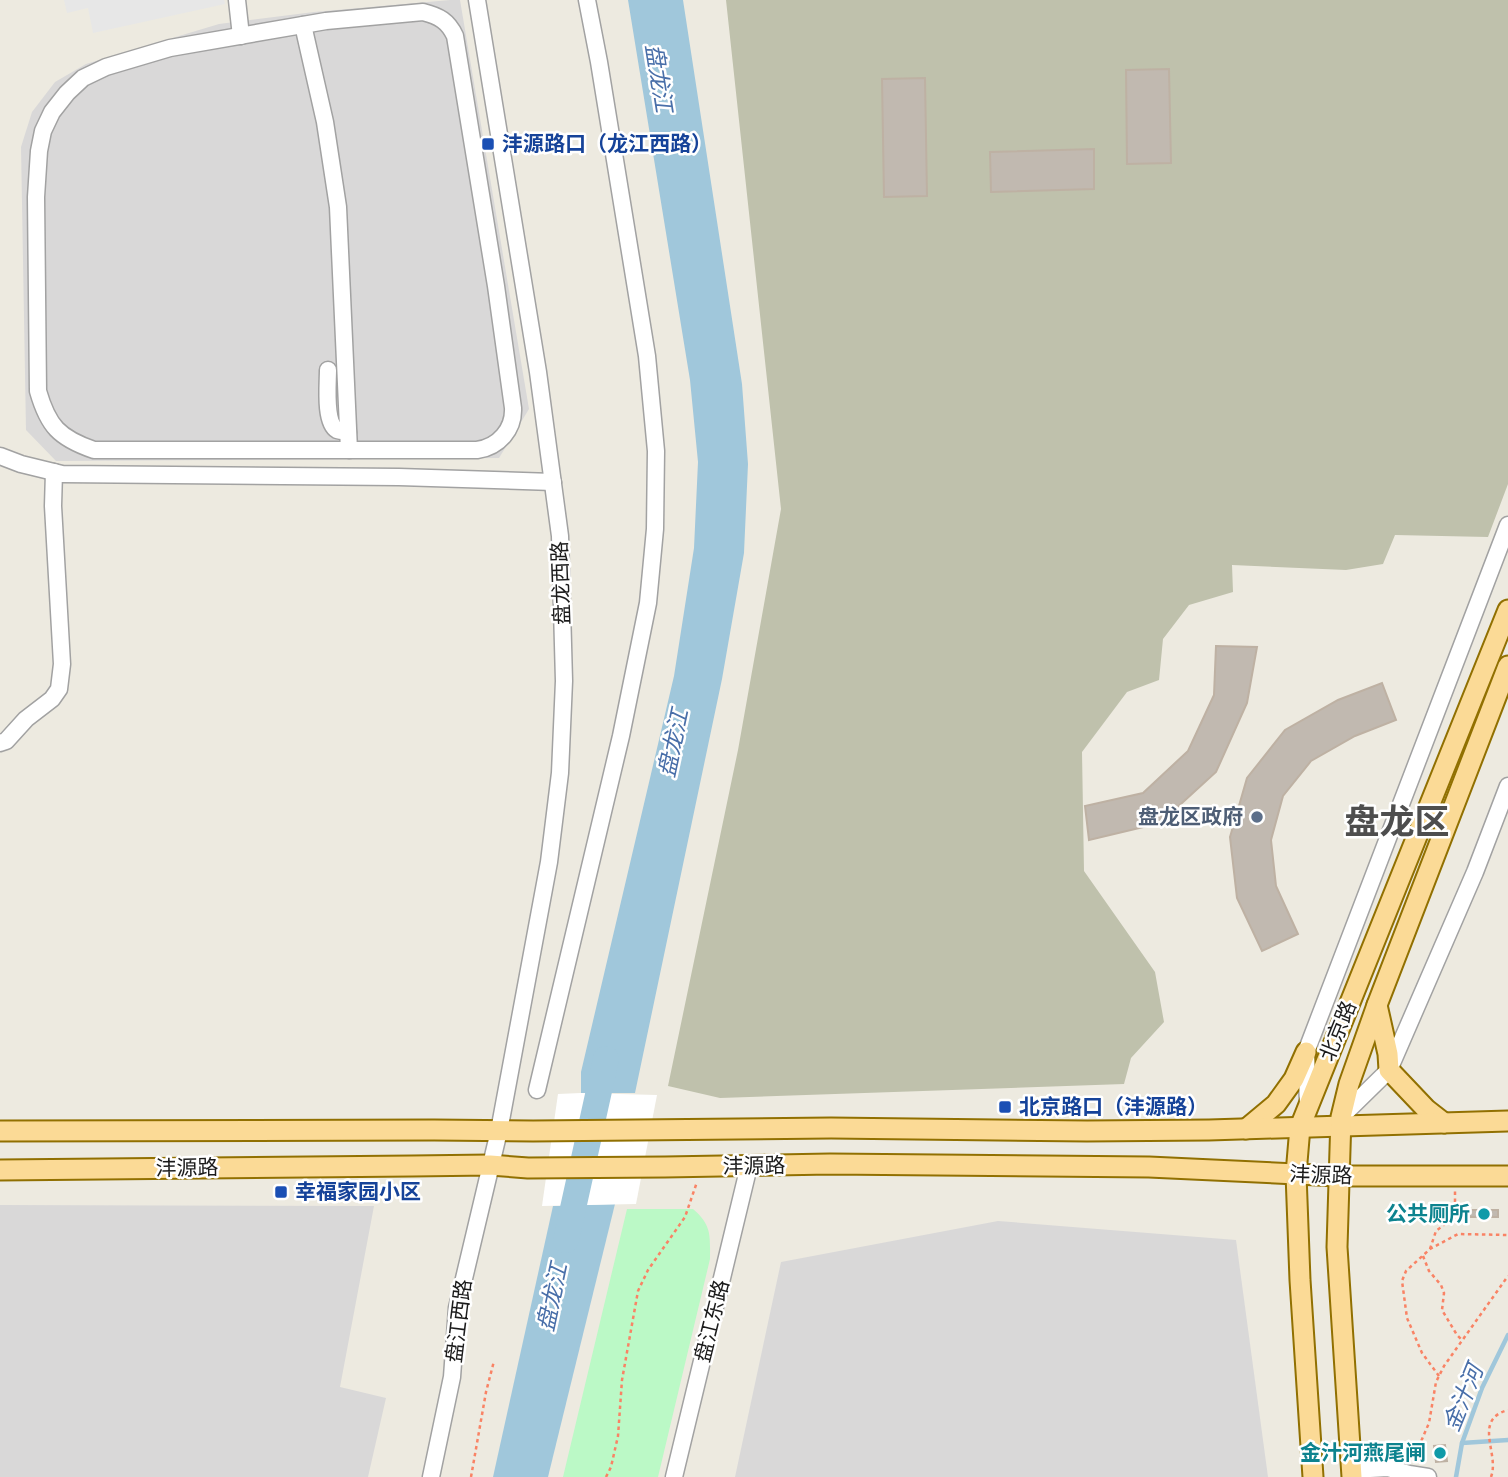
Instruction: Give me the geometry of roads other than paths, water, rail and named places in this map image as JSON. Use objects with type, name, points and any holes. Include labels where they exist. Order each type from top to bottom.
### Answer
[{"type":"main road","name":"北京路","points":[[1313,1477],[1296,1174],[1300,1127],[1508,611]]},
{"type":"main road","name":"北京路","points":[[1352,1473],[1337,1247],[1340,1121],[1349,1084],[1377,1005],[1508,666]]},
{"type":"main road","points":[[1377,1005],[1390,1070],[1426,1110],[1444,1123]]},
{"type":"main road","points":[[1246,1129],[1276,1104],[1294,1079],[1306,1052]]},
{"type":"main road","name":"沣源路","points":[[0,1131],[831,1128],[1087,1131],[1300,1127],[1340,1121],[1431,1125],[1508,1121]]},
{"type":"main road","name":"沣源路","points":[[0,1170],[830,1164],[1149,1167],[1338,1176],[1508,1176]]},
{"type":"street","points":[[237,0],[241,36]]},
{"type":"street","name":"盘龙西路","points":[[477,0],[538,372],[560,536],[564,681],[560,773],[549,862],[490,1166]]},
{"type":"street","points":[[537,1090],[623,722],[648,603],[655,529],[656,450],[647,356],[587,0]]},
{"type":"street","points":[[423,12],[435,15],[451,27],[455,36],[494,273],[514,417],[503,437],[494,445],[485,449],[94,450],[64,437],[43,411],[38,391],[36,197],[39,152],[43,131],[52,112],[83,78],[106,66],[170,48],[241,36],[327,21],[423,12]]},
{"type":"street","points":[[303,25],[324,122],[338,207],[349,450]]},
{"type":"street","points":[[328,370],[331,424],[338,430],[348,432]]},
{"type":"street","points":[[0,456],[58,473],[399,477],[553,482]]},
{"type":"street","points":[[0,743],[60,689],[62,664],[53,506],[58,473]]},
{"type":"street","points":[[1308,1104],[1306,1052],[1508,525]]},
{"type":"street","points":[[1340,1121],[1390,1070],[1475,872],[1508,786]]},
{"type":"street","name":"盘江西路","points":[[431,1477],[452,1377],[457,1308],[490,1166]]},
{"type":"street","name":"盘江东路","points":[[674,1477],[749,1166]]},
{"type":"street","points":[[1352,1473],[1388,1468],[1428,1477]]},
{"type":"water","points":[[628,0],[683,0],[742,384],[748,464],[744,553],[722,679],[635,1093],[581,1093],[581,1072],[674,676],[694,548],[698,462],[690,380]]},
{"type":"water","points":[[615,1204],[548,1477],[493,1477],[553,1206]]},
{"type":"waterway","name":"盘龙江","points":[[566,1240],[606,1059]]},
{"type":"waterway","name":"金汁河","points":[[1456,1477],[1462,1443],[1482,1388],[1508,1335]]},
{"type":"waterway","points":[[1462,1443],[1508,1440]]},
{"type":"place","name":"沣源路口（龙江西路）","points":[[488,144]]},
{"type":"place","name":"盘龙区政府","points":[[1257,817]]},
{"type":"place","name":"北京路口（沣源路）","points":[[1005,1107]]},
{"type":"place","name":"幸福家园小区","points":[[281,1192]]},
{"type":"place","name":"公共厕所","points":[[1484,1214]]},
{"type":"place","name":"金汁河燕尾闸","points":[[1440,1453]]},
{"type":"district","name":"盘龙区","points":[[1397,822]]}]
